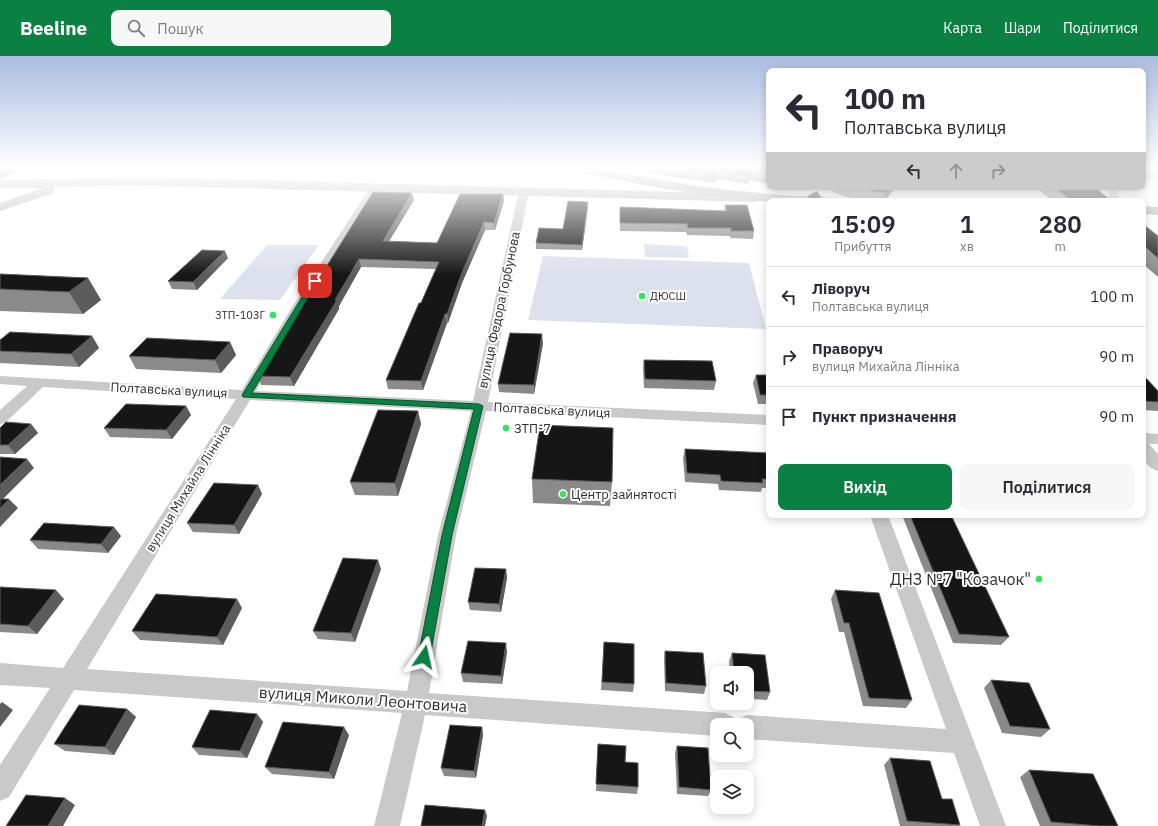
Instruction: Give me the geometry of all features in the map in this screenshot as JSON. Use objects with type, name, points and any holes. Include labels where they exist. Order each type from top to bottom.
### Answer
[{"type":"main road","points":[[0,207],[11,203]]},
{"type":"main road","points":[[1146,210],[1158,211]]},
{"type":"street","name":"вулиця Михайла Лінніка","points":[[0,788],[246,395],[300,304],[365,203]]},
{"type":"street","name":"вулиця Федора Горбунова","points":[[387,826],[416,702],[447,535],[479,406],[522,203]]},
{"type":"street","name":"Полтавська вулиця","points":[[0,380],[246,395],[766,420]]},
{"type":"street","points":[[0,419],[38,383]]},
{"type":"street","points":[[1146,438],[1158,439]]},
{"type":"street","points":[[1146,451],[1158,465]]},
{"type":"street","points":[[880,518],[993,826]]},
{"type":"street","name":"вулиця Миколи Леонтовича","points":[[0,674],[68,680],[416,702],[710,724]]},
{"type":"street","points":[[754,727],[962,742]]},
{"type":"shaded area","points":[[644,244],[687,246],[689,258],[645,257]]},
{"type":"shaded area","points":[[267,245],[319,245],[280,300],[220,299]]},
{"type":"shaded area","points":[[543,256],[749,263],[766,329],[528,320]]},
{"type":"building","points":[[366,203],[406,203],[383,241],[437,243],[456,203],[500,203],[494,223],[484,222],[461,275],[447,314],[445,314],[421,381],[386,380],[419,303],[421,303],[439,262],[359,259],[335,300],[337,300],[290,377],[258,376]]},
{"type":"building","points":[[568,203],[588,203],[582,245],[536,243],[539,228],[563,229]]},
{"type":"building","points":[[725,205],[747,205],[754,231],[731,231],[731,228],[688,228],[687,224],[620,223],[620,207],[727,211]]},
{"type":"building","points":[[1146,226],[1158,236],[1158,258],[1146,248]]},
{"type":"building","points":[[202,250],[225,251],[193,282],[168,281]]},
{"type":"building","points":[[0,274],[88,278],[69,292],[0,289]]},
{"type":"building","points":[[10,332],[92,336],[71,354],[0,351],[0,340]]},
{"type":"building","points":[[510,333],[542,334],[534,385],[498,384]]},
{"type":"building","points":[[147,338],[230,342],[215,360],[129,356]]},
{"type":"building","points":[[644,360],[712,361],[716,381],[645,379]]},
{"type":"building","points":[[756,375],[766,375],[766,395],[760,395]]},
{"type":"building","points":[[1146,378],[1158,391],[1158,402],[1146,401]]},
{"type":"building","points":[[126,404],[186,406],[166,430],[104,428]]},
{"type":"building","points":[[378,410],[418,411],[395,483],[350,482]]},
{"type":"building","points":[[6,422],[31,424],[8,445],[0,445],[0,428]]},
{"type":"building","points":[[540,425],[613,428],[612,482],[532,479]]},
{"type":"building","points":[[685,449],[766,453],[766,479],[762,479],[763,483],[721,481],[720,475],[687,473]]},
{"type":"building","points":[[0,457],[27,459],[0,485]]},
{"type":"building","points":[[214,483],[258,485],[234,525],[187,523]]},
{"type":"building","points":[[0,499],[9,499],[0,509]]},
{"type":"building","points":[[911,518],[952,518],[1009,637],[959,634]]},
{"type":"building","points":[[44,523],[114,527],[101,544],[30,540]]},
{"type":"building","points":[[343,558],[378,560],[351,633],[313,631]]},
{"type":"building","points":[[475,568],[506,569],[499,604],[468,602]]},
{"type":"building","points":[[0,587],[56,590],[28,626],[0,624]]},
{"type":"building","points":[[835,590],[879,593],[912,700],[869,698],[849,623],[844,623]]},
{"type":"building","points":[[156,594],[237,599],[217,637],[132,631]]},
{"type":"building","points":[[468,641],[506,643],[501,676],[461,673]]},
{"type":"building","points":[[604,642],[634,644],[634,684],[602,682]]},
{"type":"building","points":[[665,651],[703,653],[706,686],[666,683]]},
{"type":"building","points":[[732,653],[765,655],[770,692],[754,691],[754,666],[733,666]]},
{"type":"building","points":[[991,680],[1029,683],[1050,729],[1010,726]]},
{"type":"building","points":[[79,705],[127,709],[105,747],[54,744]]},
{"type":"building","points":[[210,710],[257,714],[240,751],[192,747]]},
{"type":"building","points":[[283,722],[344,727],[329,772],[265,767]]},
{"type":"building","points":[[450,725],[482,727],[474,771],[441,768]]},
{"type":"building","points":[[598,744],[626,746],[625,762],[638,763],[638,787],[596,784]]},
{"type":"building","points":[[677,746],[708,748],[710,790],[679,787]]},
{"type":"building","points":[[890,758],[930,761],[942,799],[952,799],[960,825],[907,821]]},
{"type":"building","points":[[1029,770],[1093,774],[1118,826],[1051,822]]},
{"type":"building","points":[[26,795],[65,798],[48,826],[6,826]]},
{"type":"building","points":[[425,805],[485,810],[482,826],[421,826]]},
{"type":"place","name":"ДЮСШ","points":[[642,296]]},
{"type":"place","name":"ЗТП-103Г","points":[[273,315]]},
{"type":"place","name":"ЗТП-7","points":[[506,428]]},
{"type":"place","name":"Центр зайнятості","points":[[563,494]]},
{"type":"place","name":"ДНЗ №7 \"Козачок\"","points":[[1039,579]]},
{"type":"route","points":[[315,281],[246,395],[479,406],[447,535],[424,657]]}]
